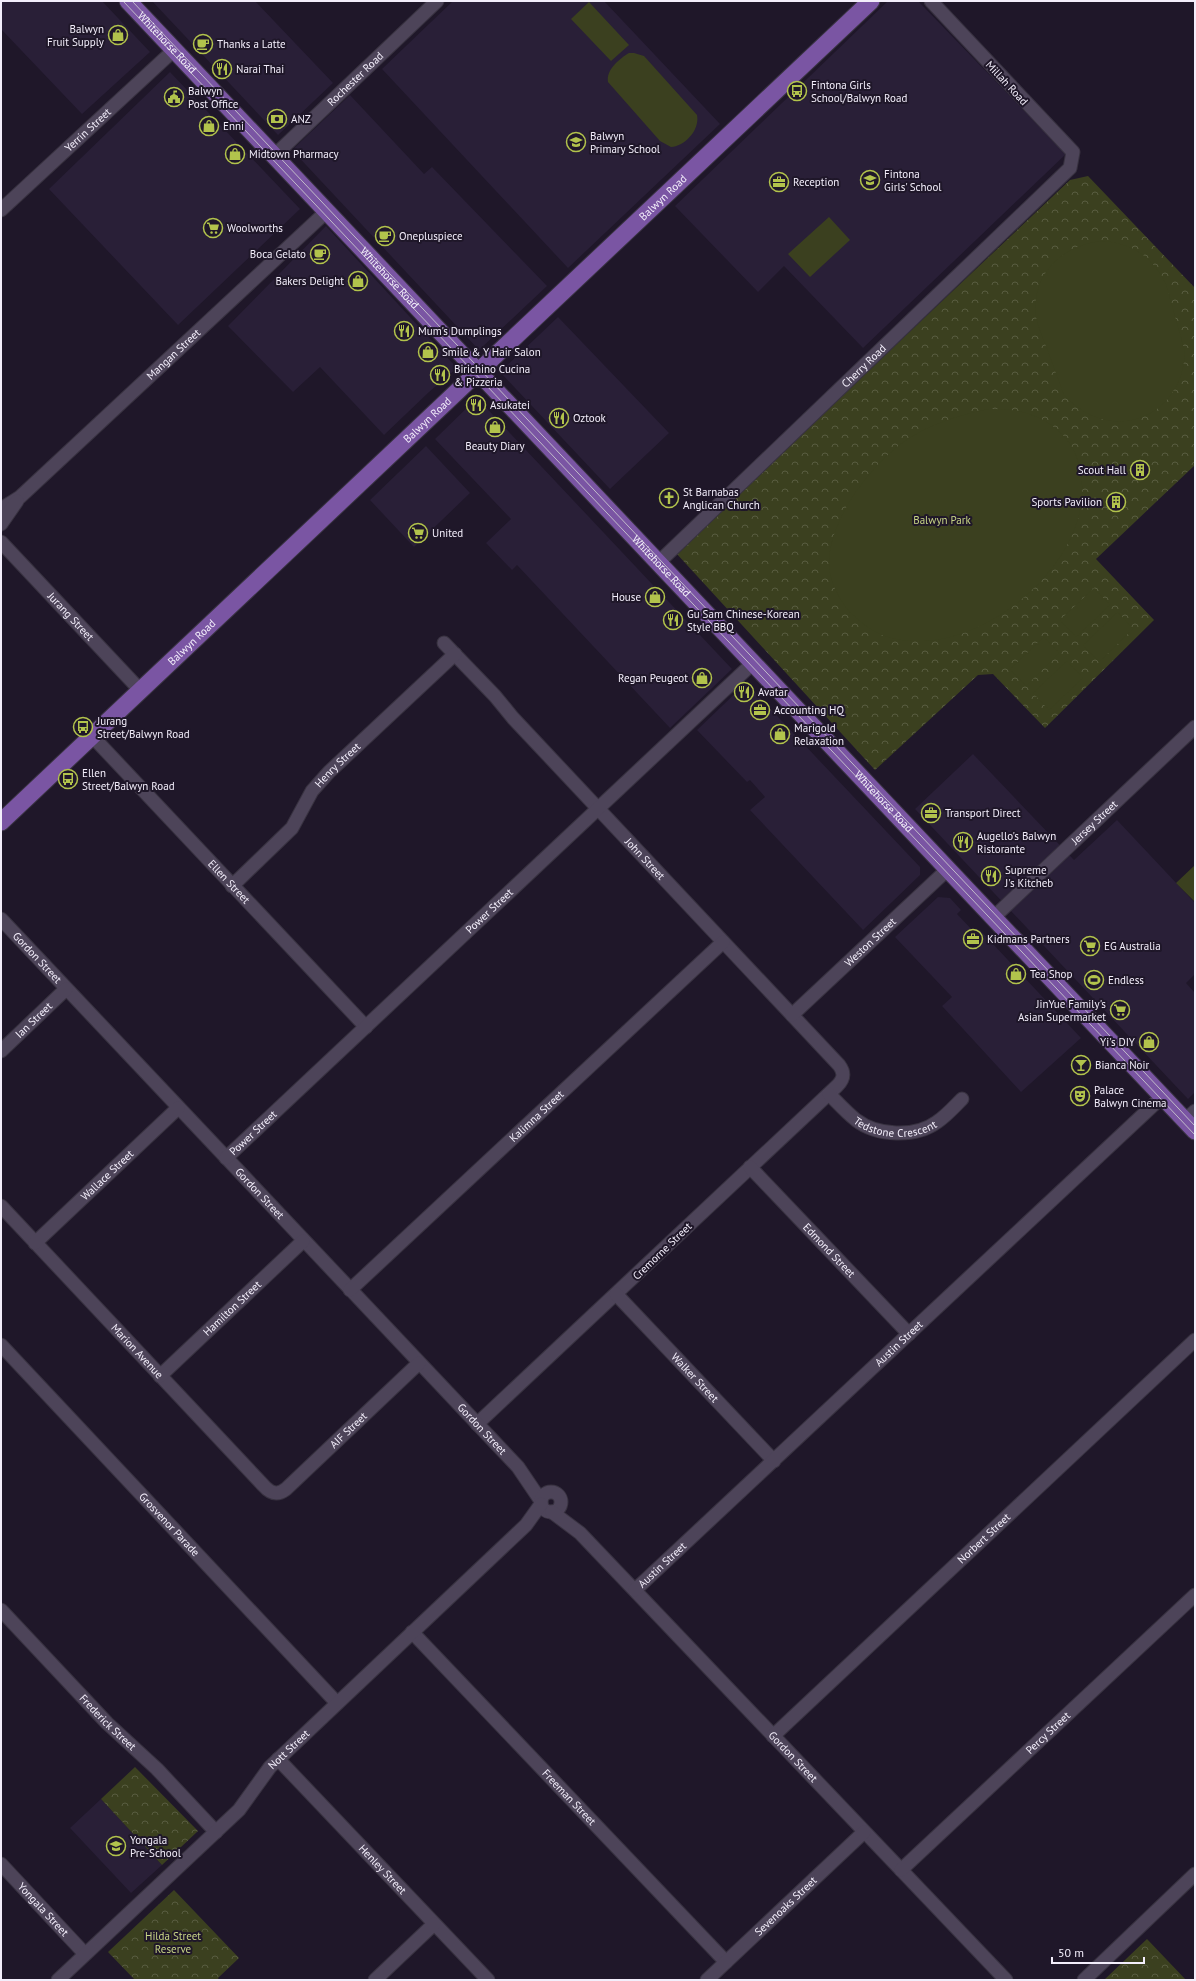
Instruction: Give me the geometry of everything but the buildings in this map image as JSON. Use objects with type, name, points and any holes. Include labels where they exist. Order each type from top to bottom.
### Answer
[{"type":"main road","name":"Whitehorse Road","points":[[128,1],[1163,1096],[1192,1120]]},
{"type":"main road","name":"Balwyn Road","points":[[1,822],[871,1]]},
{"type":"street","name":"Rochester Road","points":[[274,156],[437,1]]},
{"type":"street","name":"Millah Road","points":[[931,1],[1073,152],[1070,168]]},
{"type":"street","name":"Yerrin Street","points":[[1,210],[174,50]]},
{"type":"street","name":"Cherry Road","points":[[658,563],[1070,168]]},
{"type":"street","name":"Mangan Street","points":[[1,509],[20,497],[326,212]]},
{"type":"street","name":"Mangan Street","points":[[1,524],[20,497]]},
{"type":"street","name":"Jurang Street","points":[[1,542],[141,691]]},
{"type":"street","name":"John Street","points":[[444,643],[839,1065],[844,1076]]},
{"type":"street","name":"Henry Street","points":[[232,886],[292,828],[310,795],[324,777],[455,654]]},
{"type":"street","name":"Power Street","points":[[226,1158],[753,663]]},
{"type":"street","name":"Jersey Street","points":[[994,918],[1195,727]]},
{"type":"street","name":"Ellen Street","points":[[92,736],[366,1027]]},
{"type":"street","name":"Weston Street","points":[[792,1015],[948,869]]},
{"type":"street","name":"Gordon Street","points":[[1,920],[518,1467],[549,1504],[580,1533],[635,1590],[1006,1980]]},
{"type":"street","name":"Kalimna Street","points":[[350,1290],[723,942]]},
{"type":"street","name":"Ian Street","points":[[1,1051],[66,989]]},
{"type":"street","name":"Cremorne Street","points":[[477,1424],[840,1084],[844,1076]]},
{"type":"street","name":"Tedstone Crescent","points":[[829,1094],[862,1124],[881,1131],[903,1133],[911,1133],[930,1127],[962,1100]]},
{"type":"street","name":"Austin Street","points":[[635,1590],[1163,1096]]},
{"type":"street","name":"Wallace Street","points":[[35,1243],[178,1108]]},
{"type":"street","name":"Edmond Street","points":[[750,1167],[909,1334]]},
{"type":"street","name":"Marion Avenue","points":[[1,1206],[263,1485],[275,1493]]},
{"type":"street","name":"Hamilton Street","points":[[160,1376],[303,1241]]},
{"type":"street","name":"Walker Street","points":[[616,1294],[774,1461]]},
{"type":"street","name":"Norbert Street","points":[[773,1736],[1195,1340]]},
{"type":"street","name":"Grosvenor Parade","points":[[1,1345],[337,1703]]},
{"type":"street","name":"AIF Street","points":[[275,1493],[286,1489],[419,1363]]},
{"type":"street","name":"Nott Street","points":[[58,1980],[246,1802],[265,1772],[278,1759],[549,1504]]},
{"type":"street","name":"Percy Street","points":[[902,1870],[1195,1595]]},
{"type":"street","name":"Frederick Street","points":[[1,1610],[107,1723],[157,1768],[216,1832]]},
{"type":"street","name":"Freeman Street","points":[[412,1632],[726,1962]]},
{"type":"street","name":"Henley Street","points":[[278,1759],[488,1980]]},
{"type":"street","name":"Sevenoaks Street","points":[[707,1980],[864,1832]]},
{"type":"street","name":"Yongala Street","points":[[1,1864],[85,1954]]},
{"type":"street","points":[[1084,1980],[1195,1874]]},
{"type":"street","points":[[375,1980],[434,1924]]},
{"type":"shaded area","points":[[1,1],[102,1],[150,52],[82,114],[1,29]]},
{"type":"shaded area","points":[[152,1],[255,1],[333,83],[278,135]]},
{"type":"shaded area","name":"Balwyn Primary School","points":[[453,1],[604,1],[720,124],[568,268],[382,69]]},
{"type":"shaded area","name":"Fintona Girls' School","points":[[888,1],[918,1],[1066,154],[863,348],[784,266],[758,292],[675,206]]},
{"type":"shaded area","points":[[170,72],[300,209],[178,325],[49,189]]},
{"type":"shaded area","points":[[350,95],[424,174],[432,167],[547,286],[479,350],[292,150]]},
{"type":"shaded area","points":[[326,226],[457,368],[429,392],[384,435],[320,367],[293,392],[228,326]]},
{"type":"shaded area","points":[[558,317],[669,433],[610,489],[500,372]]},
{"type":"shaded area","points":[[477,398],[732,669],[670,728],[517,565],[512,570],[486,543],[511,519],[435,439]]},
{"type":"shaded area","points":[[426,446],[470,493],[414,547],[370,500]]},
{"type":"shaded area","points":[[746,683],[920,867],[920,875],[863,930],[750,810],[765,797],[750,780],[747,782],[697,730]]},
{"type":"shaded area","points":[[973,754],[1074,860],[1117,820],[1195,903],[1195,974],[1186,983],[1195,993],[1195,1092],[1188,1099],[915,809]]},
{"type":"shaded area","points":[[938,897],[950,898],[961,910],[957,914],[976,934],[980,930],[1081,1038],[1021,1092],[942,1006],[952,997],[895,937]]},
{"type":"shaded area","name":"Yongala Pre-School","points":[[101,1799],[162,1865],[131,1893],[70,1828]]},
{"type":"green space","points":[[589,2],[629,45],[611,61],[571,19]]},
{"type":"green space","points":[[629,53],[644,56],[697,115],[694,131],[681,144],[671,147],[660,141],[608,82],[611,69],[621,58]]},
{"type":"green space","name":"Balwyn Park","points":[[1088,176],[1195,288],[1195,465],[1096,559],[1154,620],[1045,728],[993,674],[978,675],[875,770],[676,553],[1070,180]]},
{"type":"green space","points":[[829,217],[850,240],[810,277],[788,254]]},
{"type":"green space","points":[[1102,241],[1113,242],[1132,248],[1148,259],[1161,274],[1166,284],[1185,352],[1181,375],[1171,394],[1157,409],[1140,418],[1121,421],[1101,419],[1082,410],[1064,395],[1040,332],[1036,317],[1036,302],[1039,288],[1044,275],[1052,264],[1062,255],[1074,249],[1087,244]]},
{"type":"green space","points":[[989,409],[1019,411],[1037,417],[1054,427],[1071,445],[1079,464],[1082,485],[1079,513],[1069,541],[1053,567],[1031,591],[1006,611],[979,626],[951,637],[923,641],[903,640],[884,636],[868,627],[852,614],[839,597],[833,584],[829,570],[831,546],[845,509],[869,475],[897,447],[911,437],[929,427],[948,420]]},
{"type":"green space","points":[[1094,588],[1110,605],[1076,637],[1060,620]]},
{"type":"green space","points":[[1118,612],[1133,629],[1099,662],[1083,645]]},
{"type":"green space","points":[[1044,637],[1059,653],[1026,686],[1010,669]]},
{"type":"green space","points":[[1067,661],[1083,678],[1049,710],[1033,693]]},
{"type":"green space","points":[[1195,865],[1195,902],[1176,883]]},
{"type":"green space","points":[[135,1767],[198,1831],[162,1865],[101,1799]]},
{"type":"green space","name":"Hilda Street Reserve","points":[[174,1890],[239,1958],[218,1978],[219,1980],[135,1980],[108,1952]]},
{"type":"green space","points":[[1147,1939],[1186,1980],[1104,1980]]},
{"type":"tram line","points":[[123,1],[1195,1135]]},
{"type":"tram line","points":[[132,1],[1195,1126]]},
{"type":"place","name":"Balwyn Fruit Supply","points":[[118,35]]},
{"type":"place","name":"Thanks a Latte","points":[[203,44]]},
{"type":"place","name":"Narai Thai","points":[[222,69]]},
{"type":"place","name":"Fintona Girls School/Balwyn Road","points":[[797,91]]},
{"type":"place","name":"Balwyn Post Office","points":[[174,97]]},
{"type":"place","name":"ANZ","points":[[277,119]]},
{"type":"place","name":"Enni","points":[[209,126]]},
{"type":"place","name":"Balwyn Primary School","points":[[576,142]]},
{"type":"place","name":"Midtown Pharmacy","points":[[235,154]]},
{"type":"place","name":"Fintona Girls' School","points":[[870,180]]},
{"type":"place","name":"Reception","points":[[779,182]]},
{"type":"place","name":"Woolworths","points":[[213,228]]},
{"type":"place","name":"Onepluspiece","points":[[385,236]]},
{"type":"place","name":"Boca Gelato","points":[[320,254]]},
{"type":"place","name":"Bakers Delight","points":[[358,281]]},
{"type":"place","name":"Mum's Dumplings","points":[[404,331]]},
{"type":"place","name":"Smile & Y Hair Salon","points":[[428,352]]},
{"type":"place","name":"Birichino Cucina & Pizzeria","points":[[440,375]]},
{"type":"place","name":"Asukatei","points":[[476,405]]},
{"type":"place","name":"Oztook","points":[[559,418]]},
{"type":"place","name":"Beauty Diary","points":[[495,427]]},
{"type":"place","name":"Scout Hall","points":[[1140,470]]},
{"type":"place","name":"St Barnabas Anglican Church","points":[[669,498]]},
{"type":"place","name":"Sports Pavilion","points":[[1116,502]]},
{"type":"place","name":"United","points":[[418,533]]},
{"type":"place","name":"House","points":[[655,597]]},
{"type":"place","name":"Gu Sam Chinese-Korean Style BBQ","points":[[673,620]]},
{"type":"place","name":"Regan Peugeot","points":[[702,678]]},
{"type":"place","name":"Avatar","points":[[744,692]]},
{"type":"place","name":"Accounting HQ","points":[[760,710]]},
{"type":"place","name":"Jurang Street/Balwyn Road","points":[[83,727]]},
{"type":"place","name":"Marigold Relaxation","points":[[780,734]]},
{"type":"place","name":"Ellen Street/Balwyn Road","points":[[68,779]]},
{"type":"place","name":"Transport Direct","points":[[931,813]]},
{"type":"place","name":"Augello's Balwyn Ristorante","points":[[963,842]]},
{"type":"place","name":"Supreme J's Kitcheb","points":[[991,876]]},
{"type":"place","name":"Kidmans Partners","points":[[973,939]]},
{"type":"place","name":"EG Australia","points":[[1090,946]]},
{"type":"place","name":"Tea Shop","points":[[1016,974]]},
{"type":"place","name":"Endless","points":[[1094,980]]},
{"type":"place","name":"JinYue Family's Asian Supermarket","points":[[1120,1010]]},
{"type":"place","name":"Yi's DIY","points":[[1149,1042]]},
{"type":"place","name":"Bianca Noir","points":[[1081,1065]]},
{"type":"place","name":"Palace Balwyn Cinema","points":[[1080,1096]]},
{"type":"place","name":"Yongala Pre-School","points":[[116,1846]]}]
